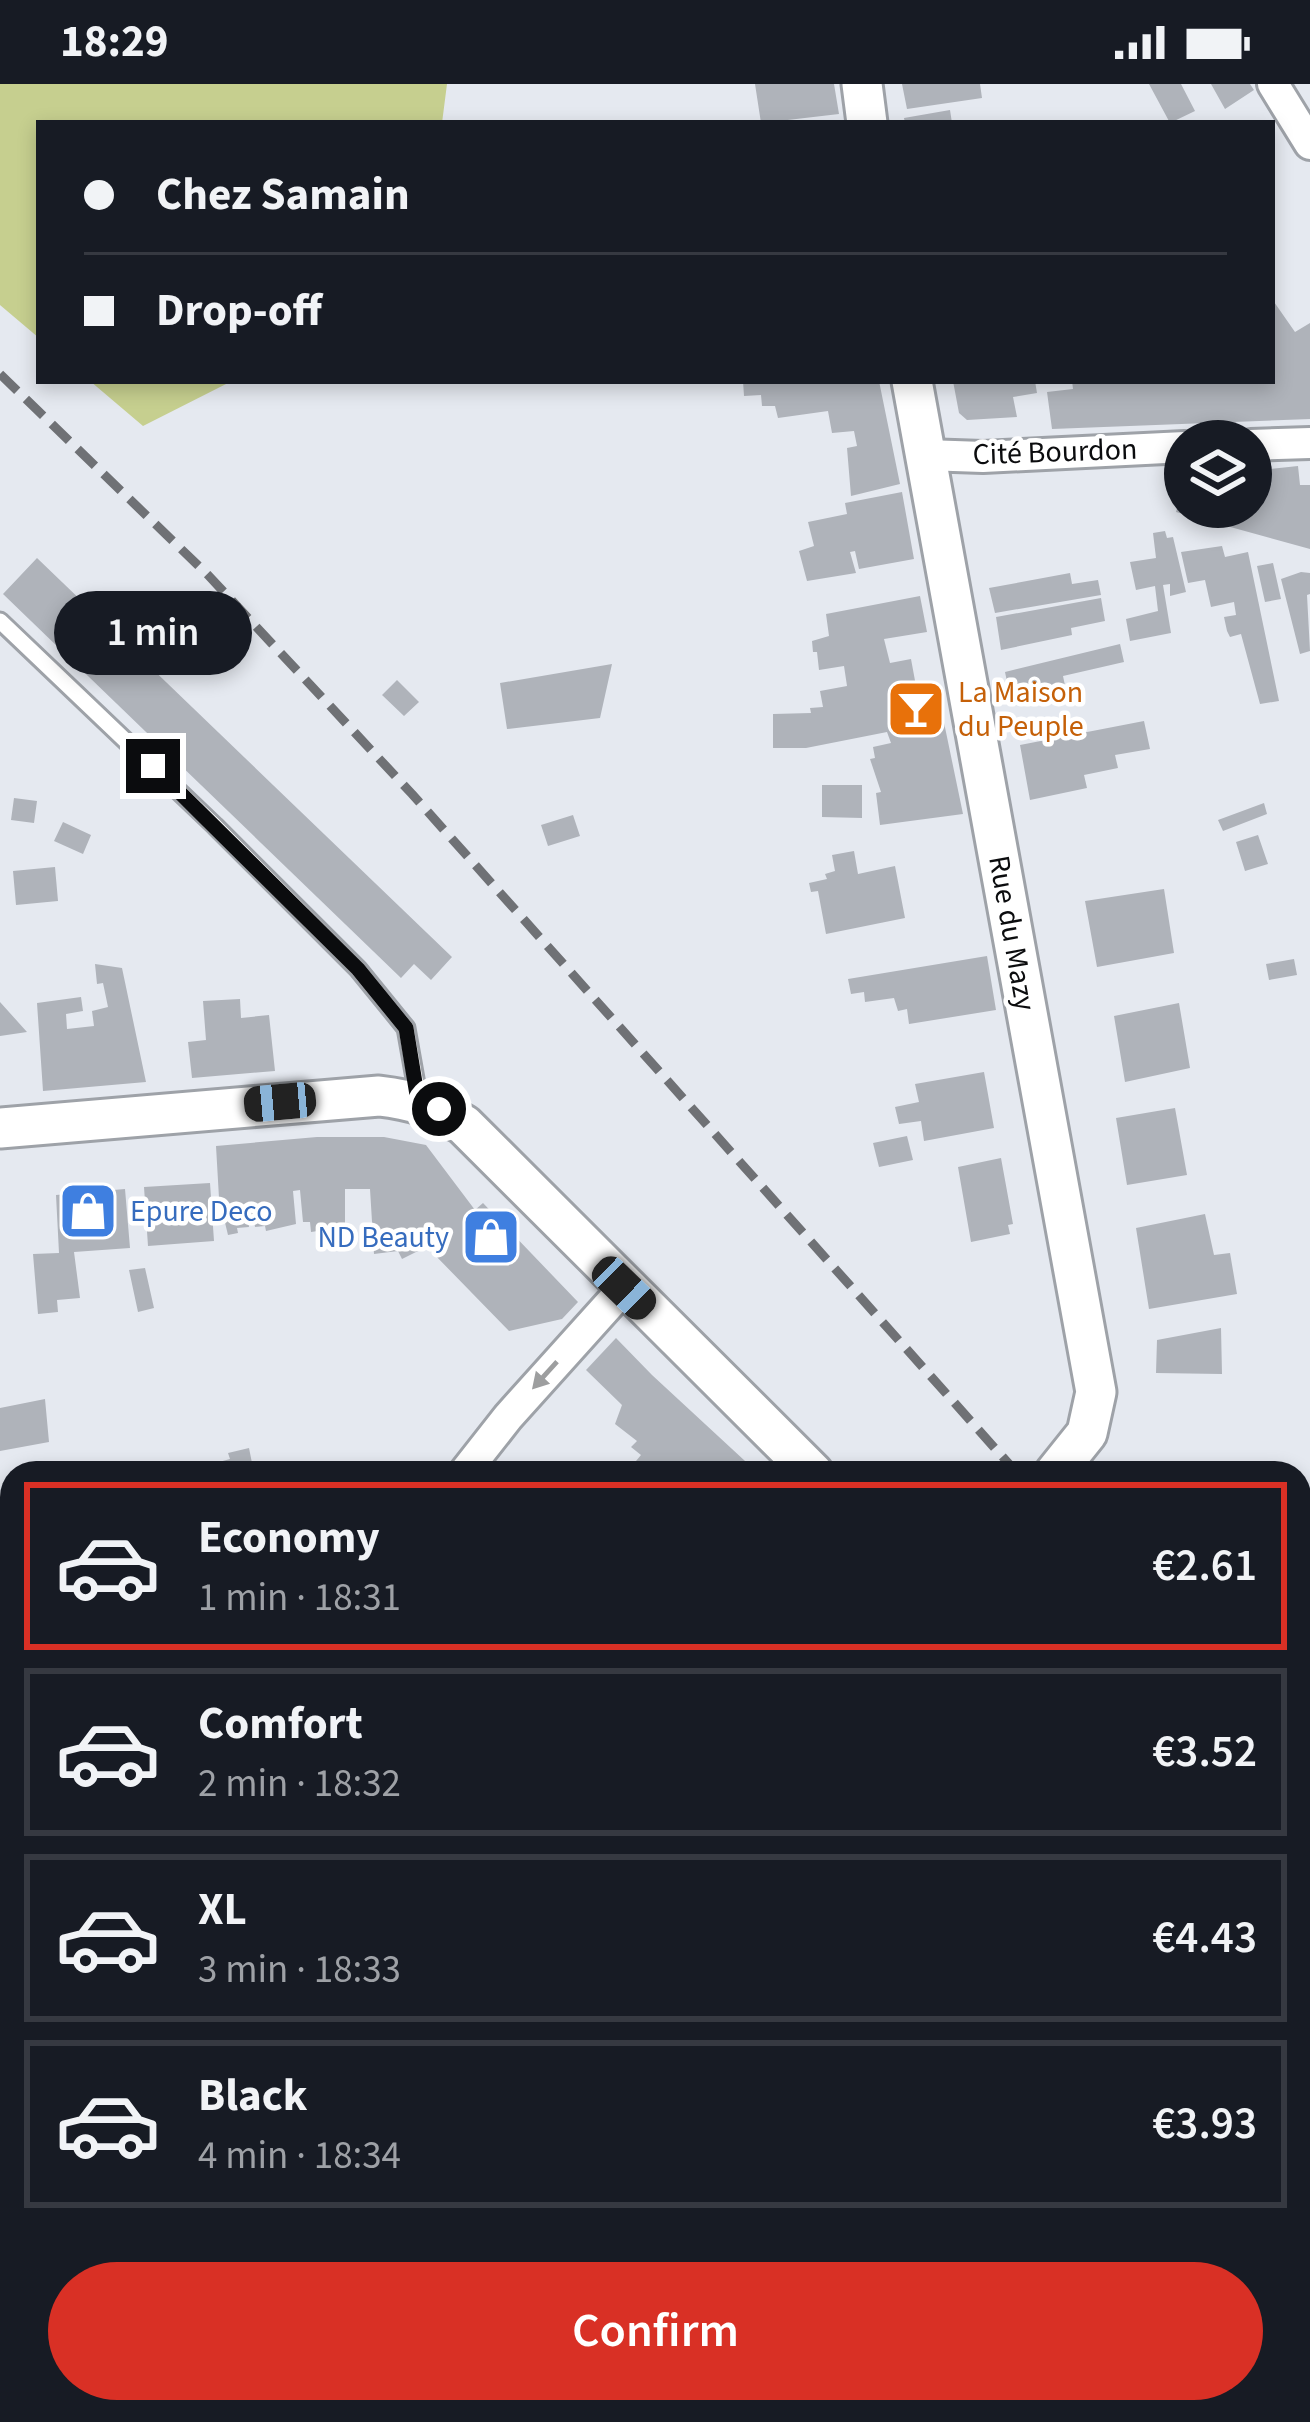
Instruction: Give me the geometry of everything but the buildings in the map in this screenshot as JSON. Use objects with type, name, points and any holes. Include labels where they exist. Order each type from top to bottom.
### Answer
[{"type":"street","points":[[862,84],[867,120]]},
{"type":"street","points":[[1273,84],[1310,145]]},
{"type":"street","name":"Rue du Mazy","points":[[913,384],[1096,1392],[1087,1433],[1066,1461]]},
{"type":"street","points":[[1272,444],[1310,442]]},
{"type":"street","name":"Cité Bourdon","points":[[926,455],[983,457],[1164,448]]},
{"type":"street","points":[[0,1128],[318,1099],[379,1096],[418,1101],[464,1125],[801,1461]]},
{"type":"street","points":[[473,1461],[624,1288]]},
{"type":"lane","points":[[0,622],[358,969],[406,1028],[418,1101]]},
{"type":"green space","points":[[0,84],[447,84],[442,120],[36,120],[36,335],[0,305]]},
{"type":"green space","points":[[94,384],[226,384],[143,426]]},
{"type":"railway","points":[[0,374],[208,575],[412,794],[1006,1461]]},
{"type":"place","name":"La Maison du Peuple","points":[[916,709]]},
{"type":"place","name":"Epure Deco","points":[[88,1211]]},
{"type":"place","name":"ND Beauty","points":[[491,1237]]},
{"type":"route","points":[[153,766],[358,969],[406,1028],[418,1101],[439,1109]]}]
